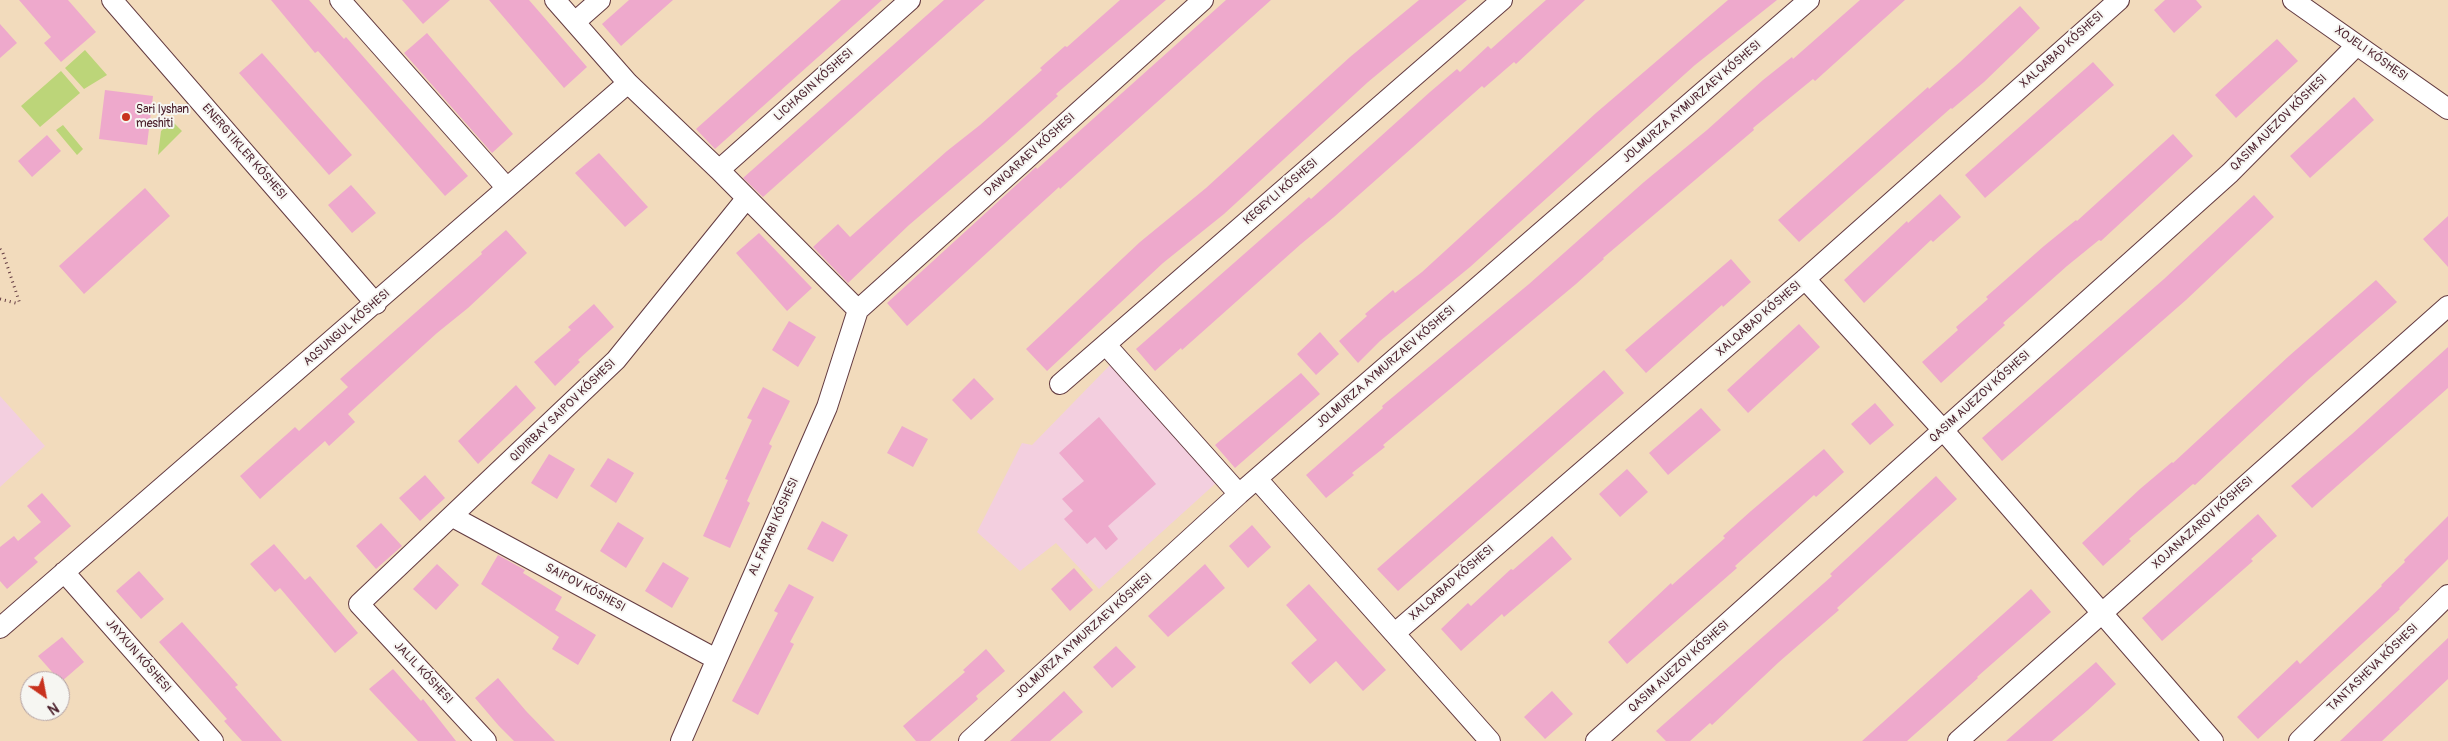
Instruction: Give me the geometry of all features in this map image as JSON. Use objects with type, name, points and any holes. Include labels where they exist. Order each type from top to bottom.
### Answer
[{"type":"street","name":"ENERGTIKLER KÓSHESI","points":[[112,0],[376,304]]},
{"type":"street","points":[[340,0],[506,187]]},
{"type":"street","points":[[555,0],[628,83],[719,170],[858,310]]},
{"type":"street","points":[[575,22],[600,0]]},
{"type":"street","name":"LICHAGIN KÓSHESI","points":[[719,170],[910,0]]},
{"type":"street","name":"DAWQARAEV KÓSHESI","points":[[858,310],[1202,0]]},
{"type":"street","name":"KEGEYLI KÓSHESI","points":[[1060,384],[1502,0]]},
{"type":"street","name":"JOLMURZA AYMURZAEV KÓSHESI","points":[[969,741],[1239,494],[1809,0]]},
{"type":"street","name":"XALQABAD KÓSHESI","points":[[1395,633],[1805,279],[2119,0]]},
{"type":"street","name":"XOJELI KÓSHESI","points":[[2293,0],[2448,109]]},
{"type":"street","points":[[1596,741],[2230,173],[2357,45]]},
{"type":"street","name":"AQSUNGUL KÓSHESI","points":[[0,628],[376,304],[506,187],[628,83]]},
{"type":"street","points":[[454,517],[616,360],[746,199]]},
{"type":"street","points":[[1805,279],[1943,430],[2213,741]]},
{"type":"street","name":"XOJANAZAROV KÓSHESI","points":[[1958,741],[2448,306]]},
{"type":"street","name":"AL FARABI KÓSHESI","points":[[681,741],[827,407],[858,310]]},
{"type":"street","points":[[1106,345],[1239,494]]},
{"type":"street","points":[[1257,479],[1490,741]]},
{"type":"street","name":"JALIL KÓSHESI","points":[[454,517],[359,604],[486,741]]},
{"type":"street","name":"SAIPOV KÓSHESI","points":[[454,517],[716,659]]},
{"type":"street","name":"JAYXUN KÓSHESI","points":[[64,572],[213,741]]},
{"type":"street","name":"TANTASHEVA KÓSHESI","points":[[2299,741],[2448,595]]},
{"type":"path","points":[[0,249],[20,304],[0,298]]},
{"type":"shaded area","points":[[1110,365],[1216,483],[1099,589],[1056,543],[1020,571],[977,532],[1022,443],[1032,445]]},
{"type":"shaded area","points":[[0,396],[45,446],[0,487]]},
{"type":"green space","points":[[85,50],[107,75],[84,89],[65,68]]},
{"type":"green space","points":[[61,71],[80,93],[40,127],[21,106]]},
{"type":"green space","points":[[172,121],[182,131],[158,155],[161,131]]},
{"type":"green space","points":[[63,125],[83,149],[77,155],[56,130]]},
{"type":"building","points":[[19,0],[68,0],[96,32],[61,62],[44,43],[51,37]]},
{"type":"building","points":[[271,0],[309,0],[344,39],[346,37],[468,176],[445,196],[318,51],[315,53]]},
{"type":"building","points":[[402,0],[450,0],[423,24]]},
{"type":"building","points":[[489,0],[529,0],[587,67],[564,88]]},
{"type":"building","points":[[629,0],[673,0],[621,46],[602,24]]},
{"type":"building","points":[[841,0],[882,0],[715,149],[696,129]]},
{"type":"building","points":[[944,0],[985,0],[763,197],[743,178]]},
{"type":"building","points":[[1120,0],[1166,0],[1056,94],[1058,96],[909,225],[848,283],[813,247],[838,224],[850,237],[1042,70],[1040,68],[1065,46],[1067,47]]},
{"type":"building","points":[[1226,0],[1271,0],[1060,189],[1059,187],[907,326],[887,303],[1036,167],[1037,169]]},
{"type":"building","points":[[1419,0],[1467,0],[1368,82],[1224,214],[1163,263],[1047,371],[1026,349],[1140,242],[1206,188],[1350,57]]},
{"type":"building","points":[[1546,0],[1585,0],[1516,64],[1514,62],[1484,88],[1482,86],[1182,350],[1181,348],[1155,371],[1136,349],[1309,197],[1311,199],[1457,69],[1460,72],[1488,46],[1491,49]]},
{"type":"building","points":[[1728,0],[1777,0],[1695,65],[1470,267],[1380,341],[1358,363],[1339,341],[1367,316],[1365,314],[1393,290],[1395,293],[1422,272],[1596,113]]},
{"type":"building","points":[[1860,0],[1905,0],[1815,81],[1813,79],[1753,128],[1754,130],[1603,258],[1576,284],[1383,445],[1385,447],[1352,473],[1354,475],[1326,498],[1306,475],[1383,408],[1382,406],[1529,284],[1644,182],[1707,130],[1763,80],[1792,57],[1793,59]]},
{"type":"building","points":[[2165,0],[2196,0],[2202,7],[2174,33],[2154,10]]},
{"type":"building","points":[[2020,6],[2040,28],[1984,82],[1951,108],[1799,242],[1778,220],[1928,87],[1929,89],[1960,62]]},
{"type":"building","points":[[0,24],[17,43],[0,58]]},
{"type":"building","points":[[427,33],[513,134],[492,153],[404,53]]},
{"type":"building","points":[[2277,39],[2298,61],[2236,118],[2215,95]]},
{"type":"building","points":[[262,53],[352,155],[329,175],[239,73]]},
{"type":"building","points":[[2093,62],[2114,85],[1985,198],[1965,175]]},
{"type":"building","name":"Sari Iyshan meshiti","points":[[105,90],[153,96],[147,145],[99,139]]},
{"type":"building","points":[[2354,97],[2374,120],[2310,178],[2290,156]]},
{"type":"building","points":[[2173,134],[2193,156],[2101,241],[2099,240],[2067,266],[2003,323],[2005,325],[1941,383],[1922,362],[1958,330],[1956,327],[1988,299],[1986,297],[2044,246],[2077,221]]},
{"type":"building","points":[[47,135],[61,151],[32,177],[18,161]]},
{"type":"building","points":[[599,153],[648,207],[625,227],[575,173]]},
{"type":"building","points":[[351,185],[376,213],[352,233],[328,205]]},
{"type":"building","points":[[145,188],[170,216],[84,294],[59,266]]},
{"type":"building","points":[[1940,194],[1961,217],[1933,242],[1931,240],[1864,303],[1844,280],[1907,221],[1908,223]]},
{"type":"building","points":[[2254,195],[2274,217],[2186,300],[2002,461],[1982,438],[2164,279]]},
{"type":"building","points":[[2448,216],[2448,267],[2423,239]]},
{"type":"building","points":[[506,230],[527,253],[348,414],[355,422],[329,446],[325,441],[260,499],[240,476],[295,427],[299,431],[348,387],[340,379],[482,254],[481,252]]},
{"type":"building","points":[[759,233],[812,288],[787,311],[736,253]]},
{"type":"building","points":[[1731,259],[1751,282],[1723,307],[1722,305],[1646,373],[1625,350]]},
{"type":"building","points":[[2376,280],[2397,302],[2309,379],[2195,485],[2193,484],[2129,539],[2131,541],[2103,566],[2082,543],[2140,489],[2173,463],[2289,356]]},
{"type":"building","points":[[594,304],[614,327],[578,360],[580,362],[555,386],[534,362],[571,330],[568,327]]},
{"type":"building","points":[[789,321],[816,337],[798,367],[772,350]]},
{"type":"building","points":[[1799,324],[1820,347],[1748,413],[1727,390]]},
{"type":"building","points":[[1320,332],[1339,354],[1316,375],[1297,354]]},
{"type":"building","points":[[2448,347],[2448,388],[2312,508],[2291,486],[2352,434]]},
{"type":"building","points":[[1604,370],[1624,393],[1398,591],[1377,569]]},
{"type":"building","points":[[1301,373],[1320,394],[1235,468],[1215,445]]},
{"type":"building","points":[[974,378],[994,399],[971,420],[952,400]]},
{"type":"building","points":[[516,385],[536,408],[478,464],[458,441]]},
{"type":"building","points":[[763,387],[790,401],[769,444],[772,446],[747,501],[750,503],[730,548],[703,536],[728,480],[725,479],[752,420],[747,418]]},
{"type":"building","points":[[1875,403],[1894,425],[1870,445],[1851,424]]},
{"type":"building","points":[[1701,408],[1721,430],[1668,475],[1649,453]]},
{"type":"building","points":[[1099,417],[1156,484],[1108,526],[1118,539],[1106,550],[1095,537],[1087,544],[1064,519],[1073,511],[1062,499],[1084,481],[1059,453]]},
{"type":"building","points":[[902,426],[928,439],[913,467],[887,453]]},
{"type":"building","points":[[1824,449],[1844,472],[1816,497],[1814,495],[1735,566],[1737,568],[1627,664],[1608,642],[1671,583],[1672,585],[1725,538],[1723,536]]},
{"type":"building","points":[[549,454],[575,469],[557,499],[531,483]]},
{"type":"building","points":[[608,458],[634,473],[616,503],[590,486]]},
{"type":"building","points":[[1627,469],[1648,492],[1620,517],[1599,494]]},
{"type":"building","points":[[425,475],[445,498],[420,521],[399,498]]},
{"type":"building","points":[[1936,476],[1957,499],[1837,608],[1839,610],[1779,662],[1712,725],[1710,723],[1690,741],[1666,741],[1656,731],[1832,576],[1830,574]]},
{"type":"building","points":[[42,493],[71,526],[34,558],[38,562],[7,589],[0,581],[0,547],[14,536],[18,541],[41,522],[27,506]]},
{"type":"building","points":[[2258,514],[2277,536],[2251,559],[2253,561],[2162,641],[2142,618]]},
{"type":"building","points":[[2448,516],[2448,559],[2400,609],[2258,739],[2237,717],[2297,660],[2300,664],[2382,586],[2405,562],[2404,560]]},
{"type":"building","points":[[822,521],[848,535],[833,562],[807,549]]},
{"type":"building","points":[[618,522],[644,538],[626,568],[600,551]]},
{"type":"building","points":[[381,523],[402,546],[376,569],[356,546]]},
{"type":"building","points":[[1252,525],[1271,547],[1248,568],[1229,546]]},
{"type":"building","points":[[1552,536],[1572,559],[1504,617],[1502,614],[1461,651],[1441,629],[1468,603],[1471,606],[1511,569],[1513,570]]},
{"type":"building","points":[[274,544],[305,580],[310,576],[358,633],[335,653],[280,588],[275,592],[250,564]]},
{"type":"building","points":[[498,555],[525,570],[523,573],[562,597],[555,610],[596,635],[578,665],[552,649],[559,637],[481,584]]},
{"type":"building","points":[[663,562],[689,578],[672,608],[645,591]]},
{"type":"building","points":[[437,564],[459,585],[436,610],[413,589]]},
{"type":"building","points":[[1205,564],[1225,588],[1168,637],[1148,616]]},
{"type":"building","points":[[1074,568],[1093,590],[1070,611],[1051,589]]},
{"type":"building","points":[[139,571],[164,599],[141,619],[116,591]]},
{"type":"building","points":[[789,584],[814,597],[790,642],[794,644],[758,715],[732,701],[778,613],[774,611]]},
{"type":"building","points":[[1309,584],[1386,670],[1363,691],[1336,661],[1310,684],[1291,663],[1317,640],[1286,605]]},
{"type":"building","points":[[2031,589],[2051,612],[1978,678],[1907,741],[1862,741]]},
{"type":"building","points":[[182,622],[238,685],[235,687],[282,741],[242,741],[224,721],[227,719],[159,642]]},
{"type":"building","points":[[62,637],[84,662],[70,674],[70,671],[51,671],[38,656]]},
{"type":"building","points":[[2448,638],[2448,679],[2382,741],[2340,741]]},
{"type":"building","points":[[1116,646],[1136,667],[1112,688],[1093,667]]},
{"type":"building","points":[[986,649],[1005,671],[976,696],[978,699],[930,741],[916,741],[903,726],[965,672],[963,670]]},
{"type":"building","points":[[2096,662],[2116,684],[2088,710],[2052,741],[2006,741]]},
{"type":"building","points":[[393,669],[421,701],[423,699],[456,741],[418,741],[369,689]]},
{"type":"building","points":[[498,678],[555,741],[514,741],[499,726],[475,698]]},
{"type":"building","points":[[1064,691],[1083,712],[1050,741],[1010,741]]},
{"type":"building","points":[[1552,691],[1573,714],[1545,739],[1524,717]]},
{"type":"place","name":"Sari Iyshan meshiti","points":[[126,117]]}]
